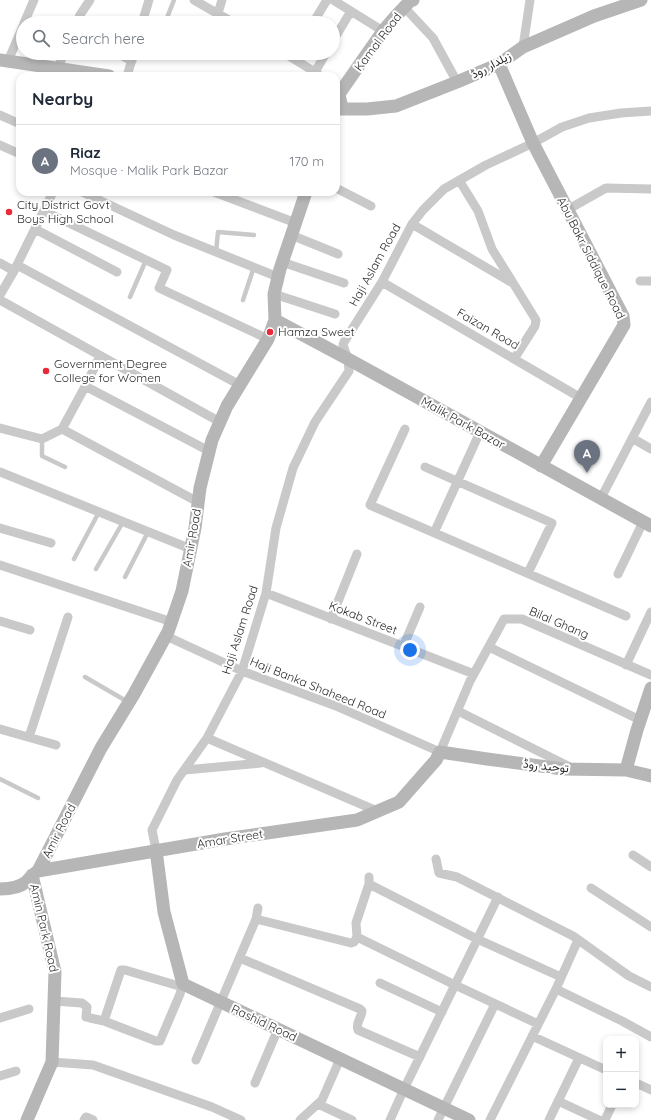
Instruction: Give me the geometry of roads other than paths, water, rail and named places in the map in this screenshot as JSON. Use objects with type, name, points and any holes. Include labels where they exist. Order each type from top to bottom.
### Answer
[{"type":"street","points":[[27,16],[34,0]]},
{"type":"street","points":[[80,16],[90,0]]},
{"type":"street","points":[[144,16],[149,0]]},
{"type":"street","points":[[194,0],[223,16]]},
{"type":"street","points":[[218,13],[222,0]]},
{"type":"street","points":[[317,16],[327,0]]},
{"type":"street","points":[[333,0],[383,31]]},
{"type":"street","points":[[523,47],[530,0]]},
{"type":"street","name":"زیلدار روڈ","points":[[340,108],[368,109],[396,106],[499,64],[523,47],[594,16],[641,0]]},
{"type":"street","points":[[409,2],[433,38],[457,82]]},
{"type":"street","name":"Kamal Road","points":[[340,89],[383,31],[409,2]]},
{"type":"street","points":[[340,29],[351,11]]},
{"type":"street","points":[[16,38],[4,60],[40,68],[58,68],[80,72]]},
{"type":"street","points":[[58,68],[61,60]]},
{"type":"street","points":[[128,72],[132,60]]},
{"type":"street","points":[[298,60],[314,72]]},
{"type":"street","points":[[318,72],[323,60]]},
{"type":"street","name":"Abu Bakr Siddique Road","points":[[499,64],[533,143],[623,316],[624,325],[541,466]]},
{"type":"street","name":"Haji Aslam Road","points":[[156,850],[152,830],[178,780],[207,738],[242,671],[266,593],[276,528],[293,468],[315,422],[349,371],[348,359],[343,345],[344,342],[382,282],[412,224],[423,210],[444,189],[486,165],[533,143],[562,127],[589,118],[621,113],[651,111]]},
{"type":"street","points":[[0,115],[16,122]]},
{"type":"street","points":[[0,146],[16,152]]},
{"type":"street","points":[[459,180],[478,211],[492,249],[536,320],[536,323],[514,359]]},
{"type":"street","points":[[567,210],[606,188],[651,189]]},
{"type":"street","points":[[340,190],[371,206]]},
{"type":"street","points":[[0,295],[16,268],[51,196]]},
{"type":"street","points":[[91,196],[174,235],[278,277]]},
{"type":"street","points":[[223,196],[293,229],[338,254]]},
{"type":"street","name":"Amir Road","points":[[35,873],[101,748],[129,702],[166,636],[172,622],[182,591],[195,528],[200,488],[212,440],[227,406],[268,339],[275,320],[274,294],[278,277],[305,196]]},
{"type":"street","points":[[44,211],[167,270],[159,288],[268,339]]},
{"type":"street","points":[[412,224],[512,283]]},
{"type":"street","points":[[35,230],[117,272]]},
{"type":"street","points":[[282,262],[344,283]]},
{"type":"street","points":[[0,263],[16,268],[240,386]]},
{"type":"street","points":[[640,281],[651,281]]},
{"type":"street","name":"Faizan Road","points":[[382,282],[581,398]]},
{"type":"street","points":[[274,294],[335,314]]},
{"type":"street","points":[[0,300],[220,422]]},
{"type":"street","name":"Malik Park Bazar","points":[[275,320],[647,524]]},
{"type":"street","points":[[0,428],[42,439],[62,429],[100,356]]},
{"type":"street","points":[[85,386],[209,451]]},
{"type":"street","points":[[601,498],[651,402]]},
{"type":"street","points":[[62,429],[198,502]]},
{"type":"street","points":[[406,430],[370,505],[626,616]]},
{"type":"street","points":[[434,533],[480,432]]},
{"type":"street","points":[[632,438],[651,449]]},
{"type":"street","points":[[424,467],[552,523],[528,573]]},
{"type":"street","points":[[0,472],[191,549]]},
{"type":"street","points":[[618,574],[647,524]]},
{"type":"street","points":[[0,528],[52,543]]},
{"type":"street","points":[[332,619],[357,554]]},
{"type":"street","points":[[0,565],[172,622]]},
{"type":"street","name":"Kokab Street","points":[[266,593],[474,674]]},
{"type":"street","points":[[403,647],[420,607]]},
{"type":"street","points":[[626,664],[651,612]]},
{"type":"street","points":[[29,737],[68,617]]},
{"type":"street","name":"Bilal Ghang","points":[[440,752],[474,674],[504,619],[522,619],[651,675]]},
{"type":"street","points":[[0,621],[30,630]]},
{"type":"street","name":"Haji Banka Shaheed Road","points":[[166,636],[242,671],[336,706],[440,752]]},
{"type":"street","points":[[489,647],[640,720]]},
{"type":"street","points":[[626,770],[651,688]]},
{"type":"street","points":[[458,712],[575,769]]},
{"type":"street","points":[[0,730],[56,745]]},
{"type":"street","points":[[207,738],[377,811]]},
{"type":"street","name":"توحید روڈ","points":[[440,752],[548,767],[626,770],[651,776]]},
{"type":"street","name":"Amar Street","points":[[0,889],[10,889],[24,884],[35,873],[156,850],[357,820],[399,802],[436,760],[440,752]]},
{"type":"street","points":[[185,770],[263,762]]},
{"type":"street","points":[[54,1001],[82,1003],[87,1007],[86,1017],[104,1021],[156,1041],[160,1041],[180,994],[181,985],[164,912],[156,850]]},
{"type":"street","points":[[633,855],[651,866]]},
{"type":"street","points":[[436,859],[439,873],[457,877],[573,936],[629,976],[651,987]]},
{"type":"street","name":"Amin Park Road","points":[[27,1120],[52,1062],[55,972],[35,873]]},
{"type":"street","points":[[256,920],[351,943],[354,942],[357,937],[356,923],[369,880],[477,939],[561,977]]},
{"type":"street","points":[[591,888],[651,927]]},
{"type":"street","points":[[390,1120],[404,1088],[498,897]]},
{"type":"street","points":[[196,1060],[256,920],[258,908]]},
{"type":"street","points":[[357,937],[538,1024]]},
{"type":"street","points":[[490,1120],[556,989],[578,940]]},
{"type":"street","points":[[240,958],[362,1010],[357,1025],[358,1030],[420,1057]]},
{"type":"street","points":[[104,1021],[121,970],[181,985]]},
{"type":"street","points":[[380,983],[442,1012]]},
{"type":"street","name":"Rashid Road","points":[[181,985],[221,1002],[470,1120]]},
{"type":"street","points":[[556,989],[622,1021],[651,1037]]},
{"type":"street","points":[[438,1120],[495,1004]]},
{"type":"street","points":[[0,1018],[29,1009]]},
{"type":"street","points":[[255,1083],[278,1029]]},
{"type":"street","points":[[532,1036],[603,1069]]},
{"type":"street","points":[[549,1120],[579,1058]]},
{"type":"street","points":[[300,1120],[322,1100],[340,1059]]},
{"type":"street","points":[[52,1062],[93,1065],[212,1107],[240,1120]]},
{"type":"street","points":[[0,1076],[16,1071]]},
{"type":"street","points":[[639,1084],[651,1090]]},
{"type":"street","points":[[558,1101],[599,1120]]},
{"type":"street","points":[[318,1104],[352,1120]]},
{"type":"street","points":[[605,1120],[611,1108]]},
{"type":"street","points":[[84,1120],[86,1117],[92,1120]]},
{"type":"lane","points":[[168,16],[174,0]]},
{"type":"lane","points":[[216,252],[218,232],[254,235]]},
{"type":"lane","points":[[130,297],[146,259]]},
{"type":"lane","points":[[243,300],[254,267]]},
{"type":"lane","points":[[42,439],[42,456],[65,467]]},
{"type":"lane","points":[[74,560],[99,512]]},
{"type":"lane","points":[[96,569],[123,522]]},
{"type":"lane","points":[[125,577],[148,532]]},
{"type":"lane","points":[[85,677],[129,702]]},
{"type":"lane","points":[[0,779],[38,798]]},
{"type":"place","name":"City District Govt Boys High School","points":[[9,212]]},
{"type":"place","name":"Hamza Sweet","points":[[270,332]]},
{"type":"place","name":"Government Degree College for Women","points":[[46,371]]},
{"type":"place","name":"Riaz","points":[[587,473]]}]
